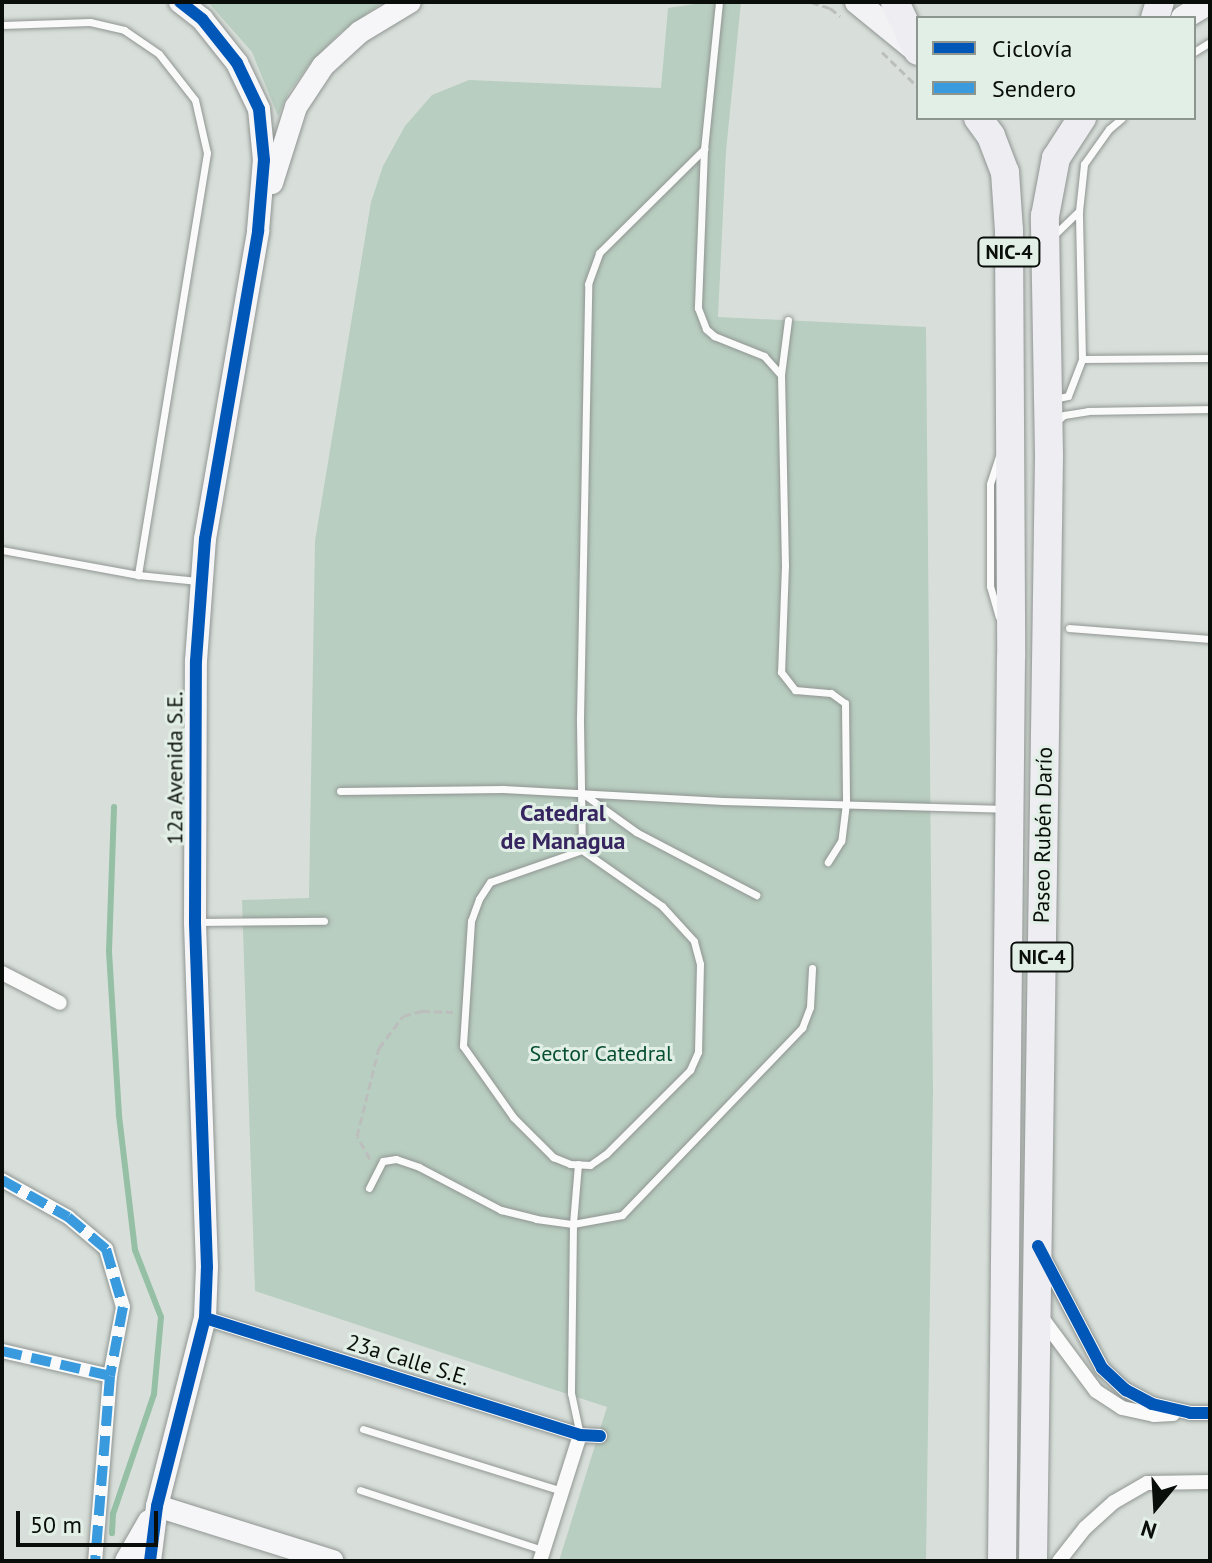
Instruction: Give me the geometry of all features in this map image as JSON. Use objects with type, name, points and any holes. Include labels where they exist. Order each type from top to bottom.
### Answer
[{"type":"highway","points":[[895,2],[916,47]]},
{"type":"highway","name":"Paseo Rubén Darío","points":[[979,120],[1000,157],[1008,189],[1011,657],[1005,1554]]},
{"type":"highway","name":"Paseo Rubén Darío","points":[[1033,1561],[1049,455],[1045,244],[1050,175],[1056,158],[1081,120]]},
{"type":"main road","points":[[1186,16],[1210,2]]},
{"type":"main road","points":[[849,10],[916,50]]},
{"type":"street","name":"12a Avenida S.E.","points":[[150,1561],[157,1506],[205,1318],[207,1267],[195,922],[196,661],[200,581],[258,231],[265,142],[259,109],[237,63],[222,41],[180,2]]},
{"type":"street","name":"12a Avenida S.E.","points":[[258,231],[296,107],[311,81],[360,32],[410,2]]},
{"type":"street","points":[[2,973],[60,1003]]},
{"type":"street","points":[[2,1180],[68,1217],[106,1249],[123,1307],[110,1376],[95,1561]]},
{"type":"street","points":[[1038,1246],[1102,1368],[1126,1390],[1152,1404],[1190,1413]]},
{"type":"street","points":[[1038,1313],[1096,1391],[1122,1408],[1154,1415],[1210,1413]]},
{"type":"street","name":"23a Calle S.E.","points":[[205,1318],[580,1435],[600,1436]]},
{"type":"street","points":[[2,1351],[110,1376]]},
{"type":"street","points":[[542,1555],[580,1435]]},
{"type":"street","points":[[1059,1561],[1085,1528],[1114,1502],[1147,1483],[1210,1482]]},
{"type":"street","points":[[126,1561],[157,1506],[333,1561]]},
{"type":"lane","points":[[719,2],[704,149],[700,317],[714,336],[764,356],[781,375]]},
{"type":"lane","points":[[2,25],[90,22],[124,30],[159,54],[195,100],[204,127],[207,153],[138,575]]},
{"type":"lane","points":[[1048,400],[1068,396],[1082,359],[1079,211],[1084,164],[1109,129],[1120,120]]},
{"type":"lane","points":[[582,850],[587,299],[591,268],[599,253],[704,149]]},
{"type":"lane","points":[[1045,244],[1079,211]]},
{"type":"lane","points":[[788,320],[781,375],[785,565],[781,672],[795,690],[831,693],[845,703],[846,803],[841,841],[828,862]]},
{"type":"lane","points":[[1082,359],[1210,358]]},
{"type":"lane","points":[[1049,455],[1051,427],[1064,415],[1088,411],[1210,409]]},
{"type":"lane","points":[[2,550],[138,575],[200,581]]},
{"type":"lane","points":[[1069,628],[1210,639]]},
{"type":"lane","points":[[340,791],[503,789],[1008,809]]},
{"type":"lane","points":[[581,792],[636,832],[756,895]]},
{"type":"lane","points":[[582,850],[662,906],[694,941],[700,964],[698,1052],[690,1070],[606,1154],[590,1165],[553,1157],[493,1092],[463,1046],[471,921],[490,882],[582,850]]},
{"type":"lane","points":[[195,922],[324,921]]},
{"type":"lane","points":[[369,1188],[376,1169],[383,1161],[396,1159],[419,1167],[501,1210],[573,1224],[622,1215],[802,1028],[810,1007],[812,968]]},
{"type":"lane","points":[[578,1164],[573,1224],[571,1393],[580,1435]]},
{"type":"lane","points":[[363,1429],[562,1491]]},
{"type":"lane","points":[[360,1490],[542,1555]]},
{"type":"path","points":[[811,2],[849,10]]},
{"type":"path","points":[[876,47],[916,85]]},
{"type":"path","points":[[376,1169],[357,1136],[379,1048],[393,1025],[403,1016],[422,1011],[465,1013]]},
{"type":"green space","points":[[208,2],[383,2],[341,32],[311,62],[289,92],[278,116],[252,52]]},
{"type":"green space","name":"Sector Catedral","points":[[708,2],[741,2],[726,151],[718,317],[926,327],[933,1092],[926,1561],[559,1561],[607,1407],[255,1291],[242,900],[309,898],[315,541],[371,202],[383,166],[405,126],[432,95],[469,80],[661,88],[668,8]]},
{"type":"waterway","points":[[112,1533],[113,1514],[154,1394],[161,1317],[135,1250],[119,1115],[109,951],[114,807]]},
{"type":"marked path","points":[[2,1180],[68,1217],[106,1249],[123,1307],[110,1376],[95,1561]]},
{"type":"marked path","points":[[2,1351],[110,1376]]},
{"type":"cycle path","points":[[150,1561],[157,1506],[205,1318],[207,1267],[195,922],[196,661],[205,539],[258,231],[264,160],[259,109],[237,63],[202,19],[180,2]]},
{"type":"cycle path","points":[[1038,1246],[1102,1368],[1126,1390],[1152,1404],[1190,1413],[1210,1413]]},
{"type":"cycle path","points":[[205,1318],[580,1435],[600,1436]]},
{"type":"district","name":"Catedral de Managua","points":[[563,827]]}]
